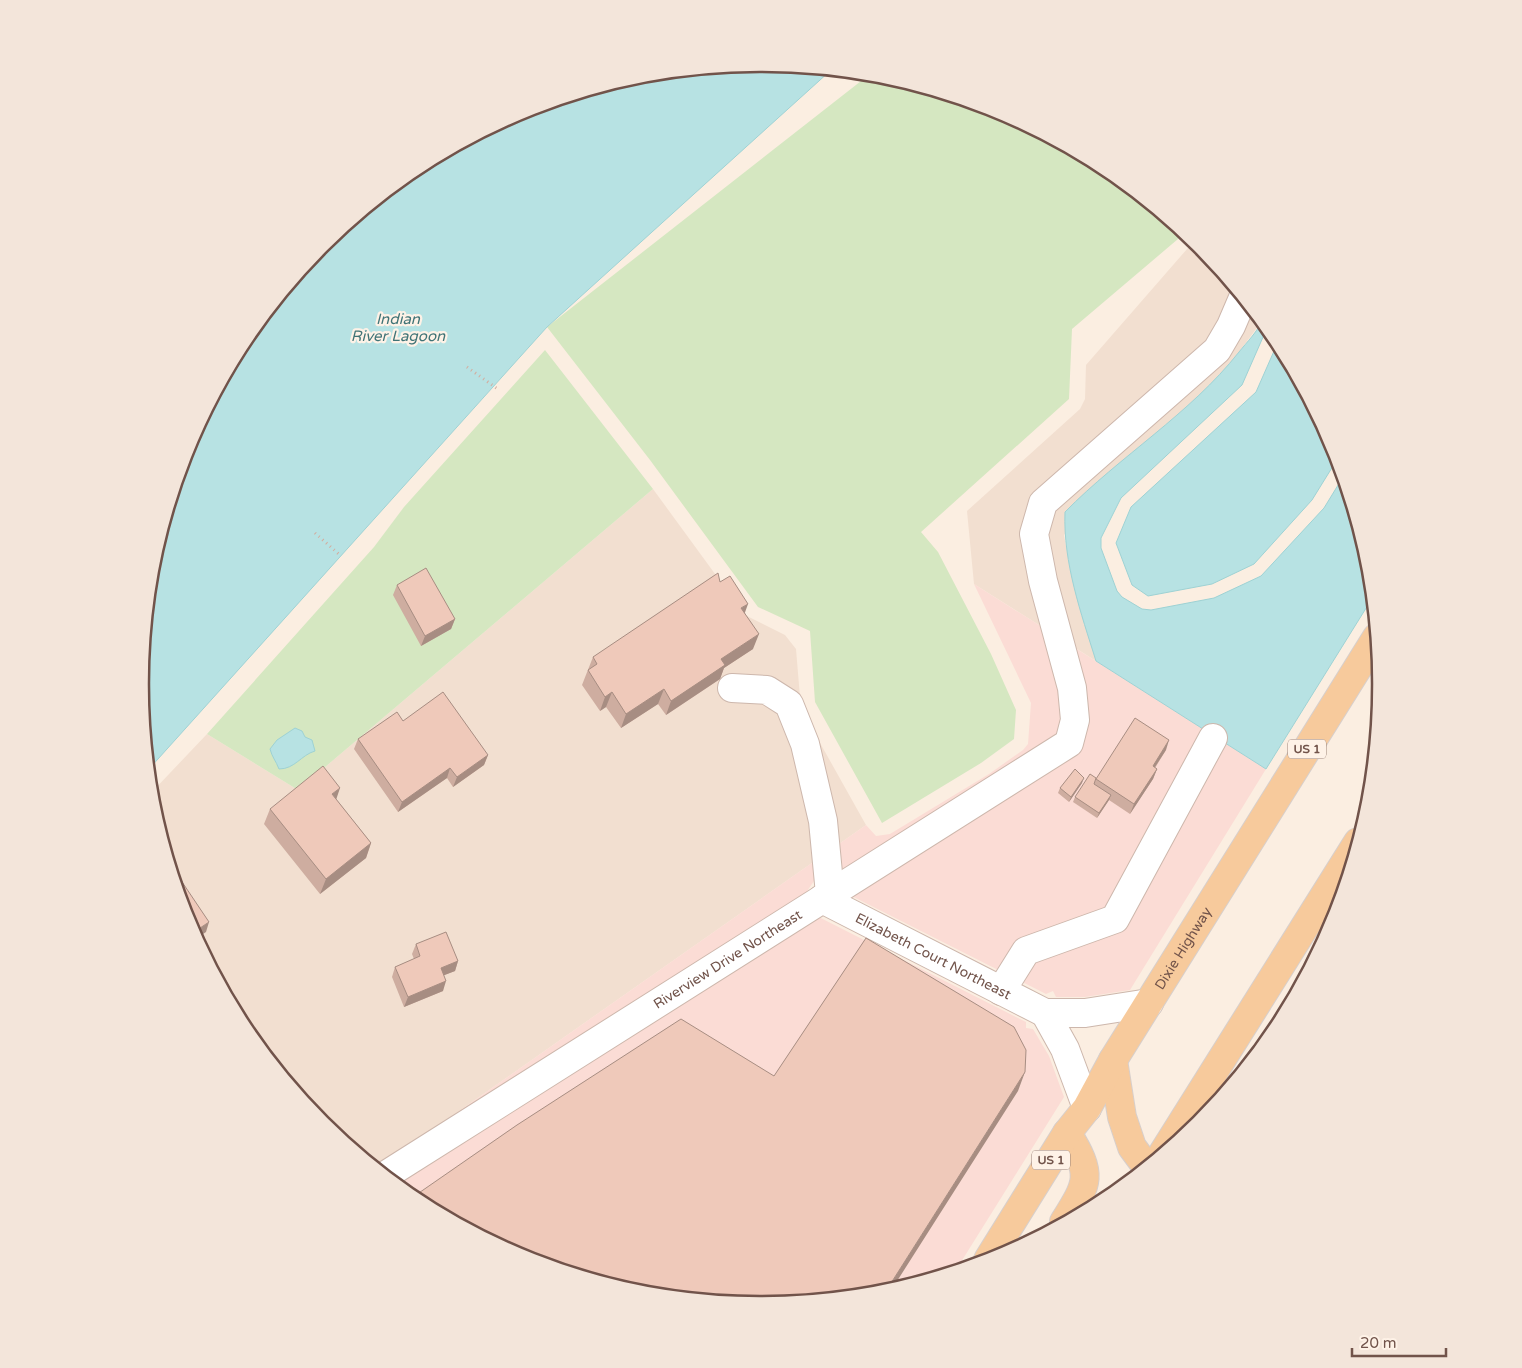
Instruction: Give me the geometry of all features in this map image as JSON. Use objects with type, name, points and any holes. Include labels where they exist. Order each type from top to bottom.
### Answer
[{"type":"main road","name":"Dixie Highway","points":[[995,1249],[1067,1133],[1087,1108],[1113,1060],[1371,647]]},
{"type":"main road","points":[[1176,1133],[1346,861]]},
{"type":"main road","points":[[1113,1060],[1122,1117],[1132,1147],[1143,1161]]},
{"type":"main road","points":[[1067,1133],[1083,1159],[1084,1190],[1070,1212]]},
{"type":"street","name":"Riverview Drive Northeast","points":[[392,1171],[1069,743],[1075,720],[1072,688],[1042,580],[1034,534],[1043,502],[1217,350],[1231,326],[1240,305]]},
{"type":"street","points":[[732,688],[767,690],[789,704],[805,744],[823,821],[826,897]]},
{"type":"street","points":[[1001,990],[1026,952],[1115,919],[1213,738]]},
{"type":"street","name":"Elizabeth Court Northeast","points":[[826,897],[1045,1013],[1085,1013],[1149,1003]]},
{"type":"street","points":[[1045,1013],[1065,1049],[1087,1108]]},
{"type":"path","points":[[467,367],[500,390]]},
{"type":"path","points":[[315,533],[341,556]]},
{"type":"shaded area","points":[[1188,247],[1221,281],[1257,328],[1233,360],[1203,393],[1142,445],[1064,535],[1070,569],[1096,661],[974,584],[967,511],[1080,409],[1085,399],[1086,365]]},
{"type":"shaded area","points":[[653,489],[745,615],[785,635],[796,649],[801,709],[866,825],[383,1164],[358,1144],[301,1087],[276,1056],[231,990],[196,918],[182,881],[170,842],[158,785],[207,734],[298,790]]},
{"type":"shaded area","points":[[974,584],[1266,769],[1130,990],[1085,997],[1056,997],[1053,991],[1046,994],[816,878],[797,906],[1026,1022],[1026,1028],[1033,1029],[1049,1056],[1064,1097],[961,1262],[919,1275],[880,1284],[801,1294],[761,1296],[721,1294],[642,1284],[585,1270],[478,1225],[455,1214],[383,1164],[866,825],[876,836],[890,834],[989,774],[1023,750],[1028,744],[1031,703]]},
{"type":"green space","points":[[861,81],[919,93],[958,105],[995,119],[1031,136],[1067,154],[1101,176],[1133,199],[1178,238],[1072,329],[1069,399],[921,532],[938,552],[991,654],[1016,710],[1014,739],[981,763],[882,823],[815,702],[810,631],[758,607],[650,460],[547,327]]},
{"type":"green space","points":[[545,350],[653,489],[298,790],[207,734],[374,547],[404,507]]},
{"type":"water","name":"Indian River Lagoon","points":[[761,72],[824,76],[547,327],[155,763],[149,684],[151,644],[161,565],[182,487],[196,450],[231,378],[276,312],[301,281],[329,252],[358,224],[389,199],[455,154],[527,119],[564,105],[642,84],[681,78]]},
{"type":"water","points":[[1258,328],[1263,336],[1242,385],[1121,498],[1101,538],[1101,548],[1117,591],[1122,597],[1142,609],[1151,610],[1214,598],[1261,576],[1324,508],[1339,484],[1352,526],[1361,565],[1367,606],[1266,769],[1096,661],[1074,588],[1065,531],[1065,512],[1108,472],[1199,395],[1220,374]]},
{"type":"water","points":[[1274,351],[1291,378],[1332,467],[1312,500],[1254,564],[1212,584],[1148,596],[1132,585],[1116,543],[1131,507],[1256,392]]},
{"type":"water","points":[[295,728],[302,731],[305,737],[312,740],[315,751],[289,767],[279,769],[270,749],[277,740]]},
{"type":"building","points":[[426,568],[455,619],[425,636],[397,585]]},
{"type":"building","points":[[718,573],[720,582],[730,576],[748,604],[741,608],[759,634],[721,659],[725,665],[671,701],[664,689],[626,714],[612,692],[605,697],[588,670],[597,664],[593,657]]},
{"type":"building","points":[[443,692],[488,755],[457,777],[450,768],[402,802],[358,739],[397,712],[403,721]]},
{"type":"building","points":[[1135,718],[1169,740],[1153,766],[1157,769],[1134,804],[1096,779]]},
{"type":"building","points":[[323,766],[340,788],[332,794],[371,843],[326,879],[270,809]]},
{"type":"building","points":[[1075,769],[1084,778],[1071,797],[1060,788]]},
{"type":"building","points":[[1090,774],[1096,778],[1094,784],[1111,795],[1099,813],[1075,797]]},
{"type":"building","points":[[183,883],[209,922],[201,928]]},
{"type":"building","points":[[446,932],[458,961],[441,968],[446,981],[408,997],[395,967],[420,956],[416,944]]},
{"type":"building","points":[[866,938],[1014,1027],[1026,1050],[1025,1072],[892,1281],[841,1290],[761,1296],[681,1290],[642,1284],[603,1275],[527,1249],[455,1214],[421,1192],[517,1125],[681,1019],[774,1076]]}]
